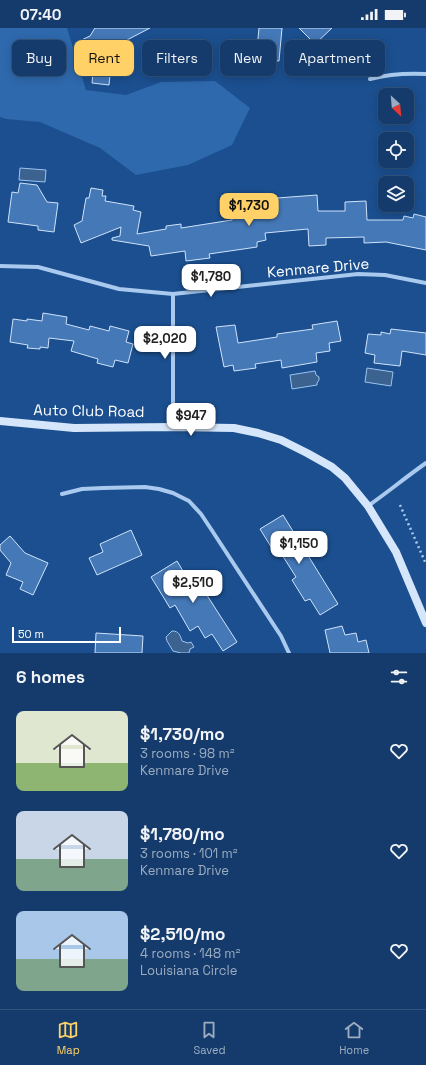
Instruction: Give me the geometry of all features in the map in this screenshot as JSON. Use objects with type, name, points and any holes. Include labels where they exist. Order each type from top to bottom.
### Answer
[{"type":"street","points":[[370,79],[389,74],[426,74]]},
{"type":"street","name":"Kenmare Drive","points":[[0,266],[38,266],[119,289],[173,294],[358,274],[385,275],[426,283]]},
{"type":"street","points":[[173,294],[173,427]]},
{"type":"street","name":"Auto Club Road","points":[[0,421],[74,428],[234,428],[258,432],[281,440],[332,467],[345,478],[368,506],[396,552],[426,624]]},
{"type":"street","points":[[368,506],[403,479],[426,464]]},
{"type":"street","points":[[62,494],[82,489],[146,487],[173,493],[189,501],[212,529],[281,636],[289,653]]},
{"type":"path","points":[[400,505],[426,564]]},
{"type":"shaded area","points":[[0,28],[67,28],[74,51],[74,76],[82,76],[86,90],[126,95],[161,82],[215,81],[250,108],[232,145],[188,165],[136,175],[100,148],[40,122],[6,119],[0,117]]},
{"type":"shaded area","points":[[20,168],[46,170],[45,182],[19,180]]},
{"type":"shaded area","points":[[367,368],[393,372],[391,386],[365,382]]},
{"type":"shaded area","points":[[315,371],[316,375],[319,377],[317,385],[292,389],[290,375]]},
{"type":"shaded area","points":[[172,631],[180,635],[182,641],[188,643],[191,642],[194,647],[190,649],[189,653],[173,651],[166,637]]},
{"type":"building","points":[[95,28],[150,28],[127,40],[81,40],[90,36]]},
{"type":"building","points":[[259,28],[282,28],[279,61],[276,61],[276,40],[258,40]]},
{"type":"building","points":[[299,28],[332,28],[319,40],[311,40]]},
{"type":"building","points":[[93,76],[110,76],[109,85],[92,83]]},
{"type":"building","points":[[20,183],[37,185],[47,202],[58,203],[54,232],[38,230],[38,226],[8,222],[12,192],[18,193]]},
{"type":"building","points":[[91,188],[103,190],[102,196],[106,196],[105,201],[134,206],[133,210],[141,212],[137,234],[166,229],[166,226],[181,224],[181,228],[232,220],[232,216],[236,216],[235,207],[238,204],[244,203],[254,216],[274,213],[274,209],[278,209],[277,198],[317,195],[318,211],[345,211],[345,202],[366,201],[367,220],[403,220],[404,216],[413,218],[414,214],[426,217],[426,250],[386,242],[364,243],[364,237],[326,238],[326,245],[309,246],[308,229],[265,233],[266,240],[257,242],[257,247],[209,254],[210,258],[186,261],[185,251],[151,256],[149,246],[112,240],[112,238],[120,236],[121,227],[81,243],[74,225],[82,221],[86,198],[89,198]]},
{"type":"building","points":[[43,313],[67,317],[66,324],[89,330],[90,326],[109,331],[110,326],[129,331],[126,342],[133,344],[128,363],[115,360],[113,367],[97,363],[98,359],[71,351],[74,341],[49,338],[48,348],[40,347],[40,349],[27,348],[28,345],[10,342],[13,319],[42,321]]},
{"type":"building","points":[[337,321],[341,341],[329,343],[330,351],[316,353],[317,362],[282,368],[281,360],[255,364],[256,368],[234,371],[233,365],[224,367],[216,327],[235,325],[238,343],[277,337],[277,334],[313,329],[312,325]]},
{"type":"building","points":[[391,329],[426,333],[426,355],[402,351],[400,366],[374,363],[375,355],[365,353],[368,334],[381,335],[381,332],[390,334]]},
{"type":"building","points":[[283,515],[338,604],[320,615],[310,599],[305,601],[292,580],[296,577],[277,547],[273,550],[260,529]]},
{"type":"building","points":[[131,530],[142,555],[97,575],[89,558],[103,552],[100,544]]},
{"type":"building","points":[[10,536],[25,553],[48,563],[33,595],[20,589],[23,582],[6,575],[11,563],[0,550],[0,545]]},
{"type":"building","points":[[177,561],[186,576],[192,572],[237,642],[223,651],[212,634],[205,638],[198,626],[190,631],[175,605],[170,608],[151,577]]},
{"type":"building","points":[[342,626],[345,635],[356,633],[358,642],[366,640],[369,653],[330,653],[325,630]]},
{"type":"building","points":[[96,633],[143,636],[142,653],[95,653]]}]
